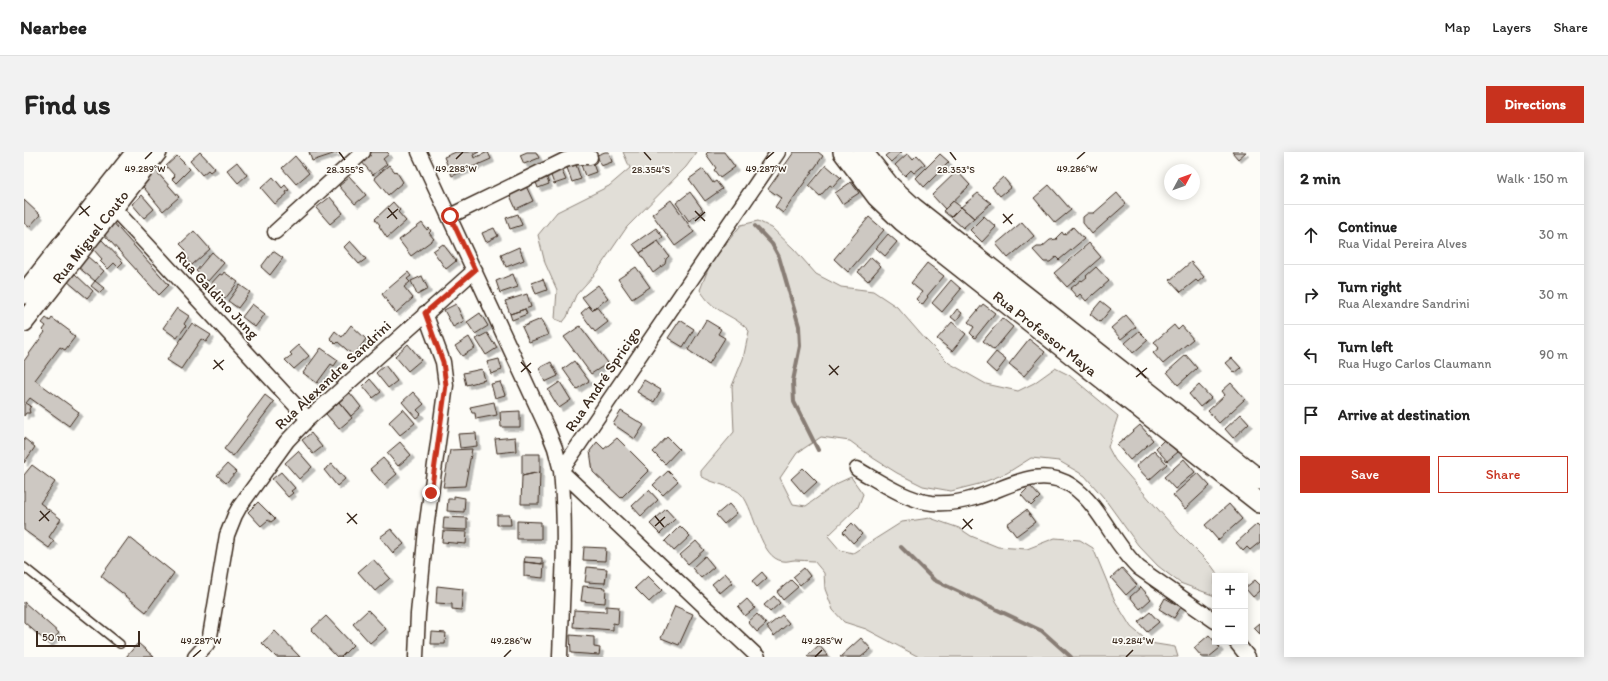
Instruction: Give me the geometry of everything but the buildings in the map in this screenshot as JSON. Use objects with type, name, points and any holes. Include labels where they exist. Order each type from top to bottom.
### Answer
[{"type":"main road","name":"Rua Miguel Couto","points":[[108,202],[136,152]]},
{"type":"main road","name":"Rua Miguel Couto","points":[[24,322],[29,297],[108,202],[157,152]]},
{"type":"main road","name":"Rua Professor Maya","points":[[843,152],[877,196],[908,214],[1240,476],[1260,503]]},
{"type":"main road","name":"Rua Professor Maya","points":[[864,152],[908,214]]},
{"type":"main road","name":"Rua Professor Maya","points":[[1240,476],[1260,480]]},
{"type":"street","points":[[275,232],[363,152]]},
{"type":"street","points":[[419,152],[548,428],[555,448],[561,471],[564,525],[560,657]]},
{"type":"street","name":"Rua André Spricigo","points":[[561,471],[778,152]]},
{"type":"street","points":[[450,216],[565,160],[576,157],[590,157]]},
{"type":"street","name":"Rua Galdino Jung","points":[[108,202],[308,419]]},
{"type":"street","name":"Rua Alexandre Sandrini","points":[[194,657],[207,644],[210,636],[227,535],[235,514],[279,451],[297,429],[425,313],[475,270]]},
{"type":"street","points":[[416,657],[418,614],[426,529],[446,385],[443,362],[425,313]]},
{"type":"street","points":[[857,470],[913,498],[932,503],[951,502],[974,498],[1025,479],[1040,476],[1054,478],[1071,485],[1083,495],[1094,508],[1131,560],[1139,568],[1212,619]]},
{"type":"street","points":[[561,471],[758,657]]},
{"type":"street","points":[[1238,645],[1248,657]]},
{"type":"lane","points":[[24,567],[120,644]]},
{"type":"shaded area","points":[[623,152],[697,152],[686,167],[627,227],[595,274],[576,295],[567,317],[563,322],[555,319],[557,290],[545,263],[538,235],[557,212],[609,186],[630,168]]},
{"type":"shaded area","points":[[758,221],[772,228],[794,249],[816,274],[841,287],[873,291],[897,307],[925,339],[949,363],[986,384],[1018,391],[1034,383],[1055,368],[1069,375],[1118,416],[1108,447],[1115,460],[1178,532],[1211,565],[1217,573],[1212,573],[1212,595],[1180,583],[1158,566],[1138,545],[1104,498],[1085,476],[1059,461],[1031,458],[1007,473],[979,484],[951,491],[923,486],[897,473],[850,441],[821,437],[797,453],[780,478],[793,504],[806,506],[838,483],[851,477],[863,494],[858,507],[828,536],[840,550],[853,553],[902,522],[930,518],[959,528],[971,536],[998,547],[1027,549],[1055,538],[1080,540],[1093,548],[1115,601],[1131,627],[1150,643],[1175,647],[1178,657],[919,657],[866,629],[844,622],[833,610],[825,589],[824,573],[814,561],[783,561],[775,558],[763,543],[751,511],[742,495],[734,489],[701,476],[701,471],[734,432],[732,386],[743,359],[749,331],[741,323],[713,305],[706,299],[700,290],[710,264],[741,225]]},
{"type":"waterway","points":[[755,226],[772,244],[779,257],[799,326],[800,346],[793,381],[794,402],[818,450]]},
{"type":"waterway","points":[[901,547],[934,580],[1042,631],[1071,657]]},
{"type":"route","points":[[431,493],[445,399],[446,373],[425,313],[475,270],[450,216]]}]
